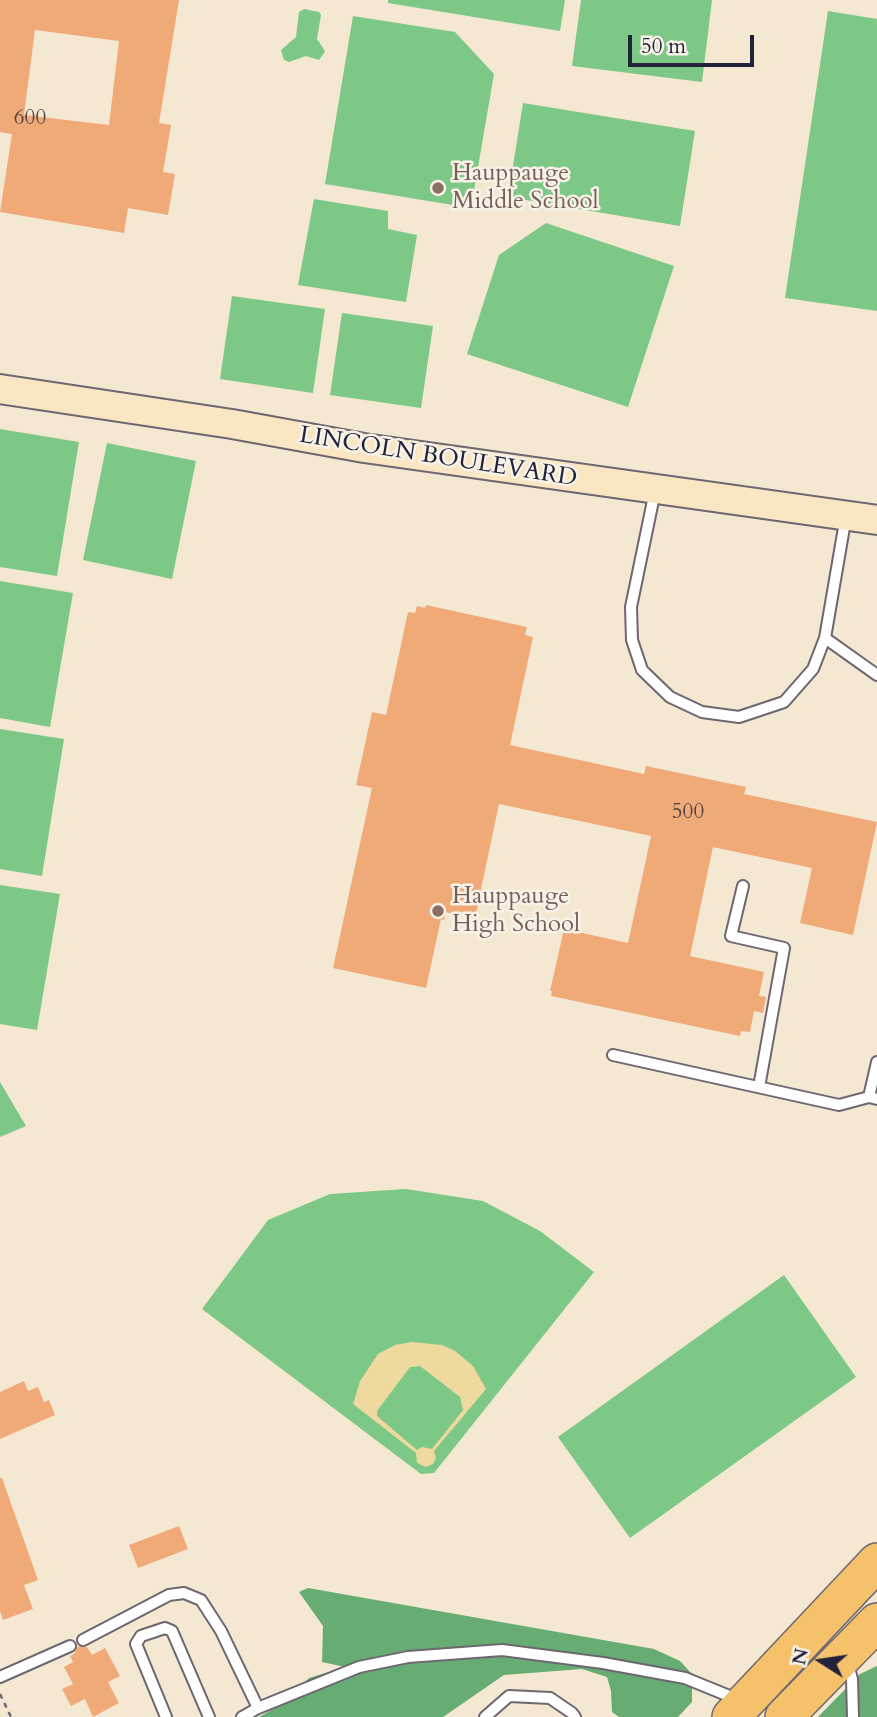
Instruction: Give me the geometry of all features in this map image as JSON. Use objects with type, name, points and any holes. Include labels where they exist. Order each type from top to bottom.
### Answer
[{"type":"highway","points":[[738,1710],[877,1562]]},
{"type":"highway","points":[[784,1717],[877,1622]]},
{"type":"street","name":"LINCOLN BOULEVARD","points":[[0,389],[232,424],[364,448],[655,491],[877,520]]},
{"type":"lane","points":[[655,491],[631,607],[632,640],[642,670],[670,697],[702,712],[739,718],[784,702],[813,669],[825,638],[846,515]]},
{"type":"lane","points":[[825,638],[877,675]]},
{"type":"lane","points":[[743,886],[731,936],[784,948],[759,1087]]},
{"type":"lane","points":[[613,1055],[839,1105],[873,1098],[877,1062]]},
{"type":"lane","points":[[83,1640],[169,1595],[184,1593],[201,1600],[208,1610],[258,1708]]},
{"type":"lane","points":[[166,1717],[136,1644],[141,1636],[165,1628],[172,1631],[209,1717]]},
{"type":"lane","points":[[0,1677],[70,1646]]},
{"type":"lane","points":[[242,1717],[359,1667],[408,1657],[502,1650],[603,1663],[685,1678],[738,1710]]},
{"type":"lane","points":[[845,1654],[852,1679],[853,1717]]},
{"type":"lane","points":[[485,1717],[509,1696],[550,1698],[575,1717]]},
{"type":"path","points":[[0,1694],[11,1717]]},
{"type":"green space","points":[[388,0],[565,0],[560,31],[388,3]]},
{"type":"green space","points":[[581,0],[712,0],[702,82],[572,66]]},
{"type":"green space","points":[[304,9],[319,12],[321,15],[317,39],[325,51],[319,60],[306,56],[289,62],[284,60],[281,50],[296,37],[299,12]]},
{"type":"green space","points":[[828,11],[877,19],[877,311],[785,298]]},
{"type":"green space","points":[[353,16],[455,32],[494,74],[471,208],[325,184]]},
{"type":"green space","points":[[523,103],[695,131],[680,226],[508,197]]},
{"type":"green space","points":[[314,199],[388,211],[388,229],[417,235],[406,302],[298,285]]},
{"type":"green space","points":[[546,223],[674,266],[628,407],[467,354],[499,255]]},
{"type":"green space","points":[[232,296],[325,309],[313,393],[220,379]]},
{"type":"green space","points":[[342,313],[433,326],[421,408],[330,395]]},
{"type":"green space","points":[[0,429],[79,442],[57,576],[0,567]]},
{"type":"green space","points":[[107,443],[196,461],[172,579],[83,560]]},
{"type":"green space","points":[[0,581],[73,593],[50,727],[0,718]]},
{"type":"green space","points":[[0,729],[64,739],[42,876],[0,869]]},
{"type":"green space","points":[[0,885],[60,894],[37,1030],[0,1024]]},
{"type":"green space","points":[[0,1082],[26,1126],[0,1137]]},
{"type":"green space","points":[[406,1189],[483,1201],[540,1231],[594,1272],[434,1473],[421,1474],[202,1309],[268,1220],[330,1194]]},
{"type":"green space","points":[[784,1275],[856,1377],[630,1538],[558,1437]]},
{"type":"green space","points":[[308,1588],[654,1649],[680,1661],[692,1674],[692,1702],[678,1717],[619,1717],[612,1712],[607,1677],[582,1669],[504,1675],[443,1717],[259,1717],[287,1701],[309,1678],[345,1667],[322,1662],[323,1626],[299,1592]]},
{"type":"green space","points":[[877,1666],[877,1717],[818,1717],[860,1674]]},
{"type":"sand","points":[[412,1342],[442,1345],[455,1351],[473,1366],[486,1389],[434,1451],[436,1458],[433,1464],[426,1467],[417,1463],[416,1453],[353,1404],[360,1381],[378,1354],[395,1345]],"holes":[[[420,1366],[460,1397],[463,1410],[432,1449],[422,1447],[417,1450],[377,1416],[377,1411],[410,1367]]]},
{"type":"building","points":[[0,0],[179,0],[159,123],[171,125],[163,172],[175,174],[168,215],[128,208],[124,233],[0,212],[12,134],[0,132]],"holes":[[[35,30],[119,41],[109,125],[24,115]]]},
{"type":"building","points":[[426,605],[527,627],[525,635],[533,637],[510,745],[644,774],[646,766],[746,787],[744,794],[877,822],[853,935],[800,923],[812,868],[713,847],[690,956],[764,972],[759,996],[766,997],[763,1013],[754,1011],[750,1032],[741,1031],[740,1036],[551,996],[564,929],[628,943],[651,836],[499,804],[475,918],[445,912],[444,920],[441,919],[426,988],[333,968],[372,788],[356,785],[372,712],[386,715],[408,612],[415,613],[417,606],[425,608]]},
{"type":"building","points":[[24,1381],[28,1391],[38,1387],[44,1402],[49,1400],[55,1415],[0,1439],[0,1392]]},
{"type":"building","points":[[0,1478],[38,1580],[24,1585],[33,1609],[3,1620],[0,1611]]},
{"type":"building","points":[[179,1526],[188,1549],[138,1568],[129,1545]]},
{"type":"building","points":[[78,1646],[87,1647],[92,1655],[105,1648],[120,1676],[108,1682],[119,1703],[93,1717],[85,1699],[71,1706],[62,1689],[73,1684],[64,1667],[73,1662],[70,1656]]},
{"type":"place","name":"Hauppauge Middle School","points":[[438,188]]},
{"type":"place","name":"Hauppauge High School","points":[[438,911]]}]
